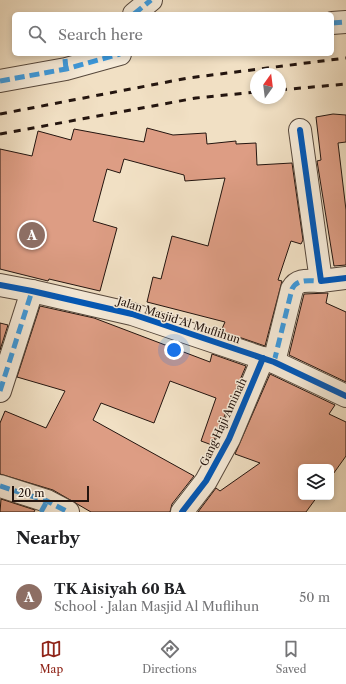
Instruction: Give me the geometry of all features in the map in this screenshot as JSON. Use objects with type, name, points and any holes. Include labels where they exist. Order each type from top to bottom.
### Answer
[{"type":"street","points":[[334,23],[346,22]]},
{"type":"street","points":[[0,81],[66,61],[105,56]]},
{"type":"street","points":[[300,130],[321,281]]},
{"type":"street","name":"Gang Haji Aminah","points":[[182,512],[206,481],[269,360],[292,289],[295,284],[300,281],[321,281],[346,278]]},
{"type":"street","name":"Jalan Masjid Al Muflihun","points":[[0,285],[132,314],[269,360],[346,396]]},
{"type":"street","points":[[0,391],[32,291]]},
{"type":"street","points":[[0,486],[44,507],[68,512]]},
{"type":"building","points":[[333,114],[346,115],[346,142],[338,143],[346,210],[346,265],[334,266],[317,161],[321,160],[316,117]]},
{"type":"building","points":[[147,128],[173,135],[206,133],[207,144],[236,141],[236,144],[256,143],[257,165],[292,163],[303,240],[301,244],[291,241],[278,280],[282,281],[265,346],[221,331],[225,322],[147,302],[153,277],[161,279],[172,236],[208,246],[225,178],[185,181],[184,175],[124,159],[120,173],[107,169],[93,221],[117,228],[100,291],[49,279],[48,281],[0,269],[0,149],[32,156],[38,131],[71,140],[74,129],[144,142]]},
{"type":"building","points":[[328,293],[326,303],[346,312],[346,382],[289,355],[304,294]]},
{"type":"building","points":[[40,306],[94,318],[210,362],[212,354],[246,366],[212,445],[201,441],[216,398],[170,381],[154,423],[101,403],[93,420],[194,476],[172,504],[170,512],[91,512],[53,490],[0,474],[0,423],[5,411],[46,428],[65,391],[17,377]]},
{"type":"building","points":[[0,323],[8,325],[0,350]]},
{"type":"building","points":[[270,374],[335,405],[329,414],[346,422],[346,456],[334,473],[334,464],[298,464],[298,500],[315,500],[306,512],[198,512],[216,488],[220,491],[260,463],[235,454]]},
{"type":"building","points":[[1,499],[35,510],[34,512],[0,512]]},
{"type":"railway","points":[[0,114],[188,78],[346,58]]},
{"type":"railway","points":[[286,89],[346,84]]},
{"type":"railway","points":[[0,134],[196,98],[250,93]]},
{"type":"marked path","points":[[136,12],[151,0]]},
{"type":"marked path","points":[[334,23],[346,22]]},
{"type":"marked path","points":[[66,56],[66,69]]},
{"type":"marked path","points":[[0,81],[66,69],[113,56]]},
{"type":"marked path","points":[[274,362],[294,285],[301,282],[321,281]]},
{"type":"marked path","points":[[0,391],[32,291]]},
{"type":"marked path","points":[[0,486],[47,501],[68,512]]},
{"type":"marked path","points":[[41,512],[47,501]]},
{"type":"cycle path","points":[[300,130],[321,281],[346,278]]},
{"type":"cycle path","points":[[0,285],[132,314],[274,362],[346,396]]},
{"type":"cycle path","points":[[182,512],[206,481],[229,439],[263,358]]},
{"type":"place","name":"TK Aisiyah 60 BA","points":[[32,235]]}]
